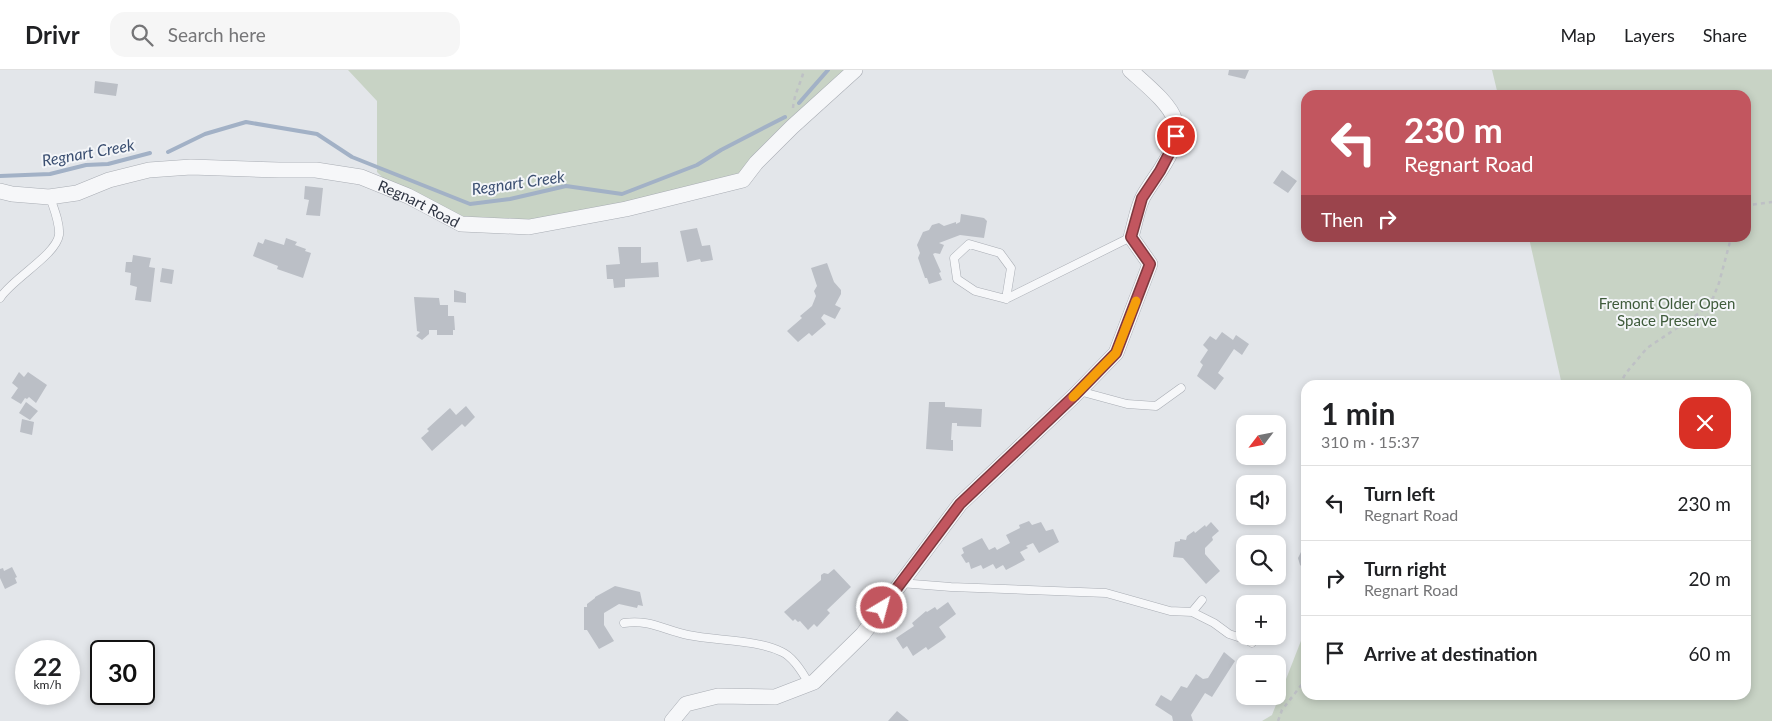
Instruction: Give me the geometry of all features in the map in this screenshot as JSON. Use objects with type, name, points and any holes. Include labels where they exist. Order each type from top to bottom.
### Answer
[{"type":"street","name":"Regnart Road","points":[[0,191],[12,194],[50,197],[77,193],[109,180],[149,170],[191,167],[316,170],[361,177],[408,196],[461,224],[529,227],[626,209],[743,180],[756,163],[792,127],[855,70]]},
{"type":"street","points":[[672,721],[686,704],[718,696],[775,696],[814,682],[863,634],[960,504],[1116,353],[1150,264],[1131,237],[1142,198],[1160,171],[1176,136],[1175,120],[1164,102],[1130,70]]},
{"type":"lane","points":[[0,298],[20,277],[49,252],[56,243],[59,235],[58,226],[50,197]]},
{"type":"lane","points":[[1006,299],[1011,268],[1000,253],[970,244],[954,258],[957,279],[975,291],[1006,299],[1131,237]]},
{"type":"lane","points":[[1079,390],[1127,404],[1156,406],[1181,388]]},
{"type":"lane","points":[[900,583],[951,587],[1106,593],[1170,611],[1192,612],[1214,623],[1236,638]]},
{"type":"lane","points":[[1192,612],[1202,600]]},
{"type":"lane","points":[[624,624],[637,621],[685,635],[767,646],[784,653],[804,674],[809,684]]},
{"type":"path","points":[[793,111],[794,96],[801,83],[804,70]]},
{"type":"path","points":[[1751,205],[1772,202]]},
{"type":"path","points":[[1622,380],[1648,348],[1701,312],[1713,298],[1719,283],[1729,242]]},
{"type":"path","points":[[1278,721],[1282,710],[1301,685]]},
{"type":"green space","points":[[348,70],[860,70],[730,189],[630,214],[460,228],[403,198],[377,172],[377,101]]},
{"type":"green space","name":"Fremont Older Open Space Preserve","points":[[1492,70],[1772,70],[1772,721],[1262,721],[1272,715],[1276,705],[1286,705],[1286,679],[1301,641],[1301,700],[1751,700],[1751,380],[1561,380],[1530,242],[1751,242],[1751,90],[1497,90]]},
{"type":"building","points":[[1229,70],[1249,70],[1245,79],[1228,75]]},
{"type":"building","points":[[95,81],[118,84],[116,96],[94,93]]},
{"type":"building","points":[[1282,170],[1297,181],[1288,193],[1273,183]]},
{"type":"building","points":[[305,186],[323,188],[320,216],[306,215],[309,200],[304,199]]},
{"type":"building","points":[[961,214],[984,218],[987,221],[984,238],[960,235],[939,243],[944,245],[940,254],[933,254],[941,272],[939,273],[942,280],[929,284],[918,258],[920,253],[917,245],[923,232],[929,230],[932,225],[939,223],[944,226],[956,222],[956,224],[960,222]]},
{"type":"building","points":[[697,228],[702,246],[710,245],[713,260],[701,262],[700,259],[687,262],[680,231]]},
{"type":"building","points":[[286,238],[297,242],[295,245],[311,253],[303,278],[277,269],[278,266],[253,256],[258,242],[263,244],[265,239],[284,245]]},
{"type":"building","points":[[618,247],[641,247],[641,263],[658,262],[659,277],[625,279],[625,287],[614,288],[613,279],[607,279],[606,265],[620,264]]},
{"type":"building","points":[[133,255],[151,258],[149,267],[155,268],[151,302],[135,300],[137,287],[130,285],[131,273],[125,272],[126,262],[132,262]]},
{"type":"building","points":[[827,263],[834,282],[841,290],[835,305],[841,308],[835,319],[824,314],[821,318],[826,324],[812,336],[809,333],[798,342],[787,331],[812,306],[816,296],[814,291],[817,286],[811,268]]},
{"type":"building","points":[[162,268],[174,270],[172,284],[160,282]]},
{"type":"building","points":[[454,290],[466,293],[466,303],[454,302]]},
{"type":"building","points":[[414,297],[439,298],[440,305],[448,305],[448,316],[454,316],[455,330],[453,330],[453,335],[437,335],[437,330],[429,330],[429,334],[422,340],[416,336],[420,332],[417,331]]},
{"type":"building","points":[[1222,332],[1233,340],[1236,335],[1249,344],[1242,355],[1234,349],[1218,373],[1224,378],[1215,390],[1197,376],[1203,365],[1200,362],[1208,350],[1203,345],[1210,336],[1216,340]]},
{"type":"building","points":[[19,372],[24,377],[28,372],[47,385],[36,403],[29,397],[25,398],[21,404],[11,398],[18,388],[12,383]]},
{"type":"building","points":[[26,402],[38,411],[30,420],[19,413]]},
{"type":"building","points":[[929,402],[945,402],[945,407],[982,409],[981,427],[957,426],[957,423],[952,423],[951,440],[953,440],[953,451],[926,449]]},
{"type":"building","points":[[466,406],[475,417],[465,427],[462,424],[432,451],[421,438],[429,431],[427,429],[450,408],[456,415]]},
{"type":"building","points":[[22,419],[34,422],[32,435],[20,432]]},
{"type":"building","points":[[1029,521],[1032,525],[1041,522],[1046,531],[1053,529],[1059,542],[1039,553],[1033,543],[1026,546],[1028,548],[1020,552],[1025,560],[1006,570],[1003,565],[996,569],[993,564],[983,569],[981,565],[971,569],[969,562],[966,563],[961,555],[964,553],[962,548],[982,538],[989,550],[995,547],[997,550],[1010,543],[1006,535],[1020,528],[1019,525]]},
{"type":"building","points":[[1211,522],[1219,531],[1212,537],[1213,540],[1205,548],[1205,554],[1220,571],[1206,584],[1183,558],[1173,557],[1175,542],[1180,541],[1180,539],[1186,540],[1187,536],[1194,531],[1195,533],[1205,525],[1206,527]]},
{"type":"building","points":[[1301,552],[1301,566],[1300,565],[1298,558]]},
{"type":"building","points":[[12,567],[17,577],[15,578],[17,583],[5,589],[0,578],[0,569],[3,568],[4,571]]},
{"type":"building","points":[[834,569],[851,587],[827,610],[830,613],[817,627],[814,624],[808,630],[800,621],[798,622],[795,619],[793,621],[784,612],[821,580],[821,575],[824,573],[828,574]]},
{"type":"building","points":[[615,586],[640,592],[643,606],[638,605],[637,608],[619,604],[604,613],[604,625],[614,641],[599,649],[587,630],[584,630],[584,607],[587,607],[587,604],[595,597]]},
{"type":"building","points":[[948,602],[956,614],[939,627],[946,637],[928,650],[926,647],[913,656],[907,646],[903,649],[896,638],[914,626],[912,623],[926,611],[935,607],[937,610]]},
{"type":"building","points":[[1224,652],[1235,661],[1212,697],[1205,693],[1191,715],[1193,721],[1173,721],[1172,716],[1155,705],[1161,695],[1171,701],[1181,686],[1187,688],[1196,674],[1203,679],[1208,678]]},
{"type":"building","points":[[897,711],[909,721],[888,721]]},
{"type":"waterway","name":"Regnart Creek","points":[[799,103],[828,70]]},
{"type":"waterway","name":"Regnart Creek","points":[[168,152],[205,134],[246,122],[317,134],[352,157],[470,204],[510,199],[566,186],[622,194],[697,165],[721,150],[785,117]]},
{"type":"waterway","name":"Regnart Creek","points":[[0,176],[50,174],[86,165],[108,164],[150,153]]},
{"type":"slow traffic","points":[[1073,397],[1116,353],[1136,301]]},
{"type":"route","points":[[882,608],[960,504],[1074,396],[1116,353],[1150,264],[1131,237],[1142,198],[1160,171],[1176,136]]}]
